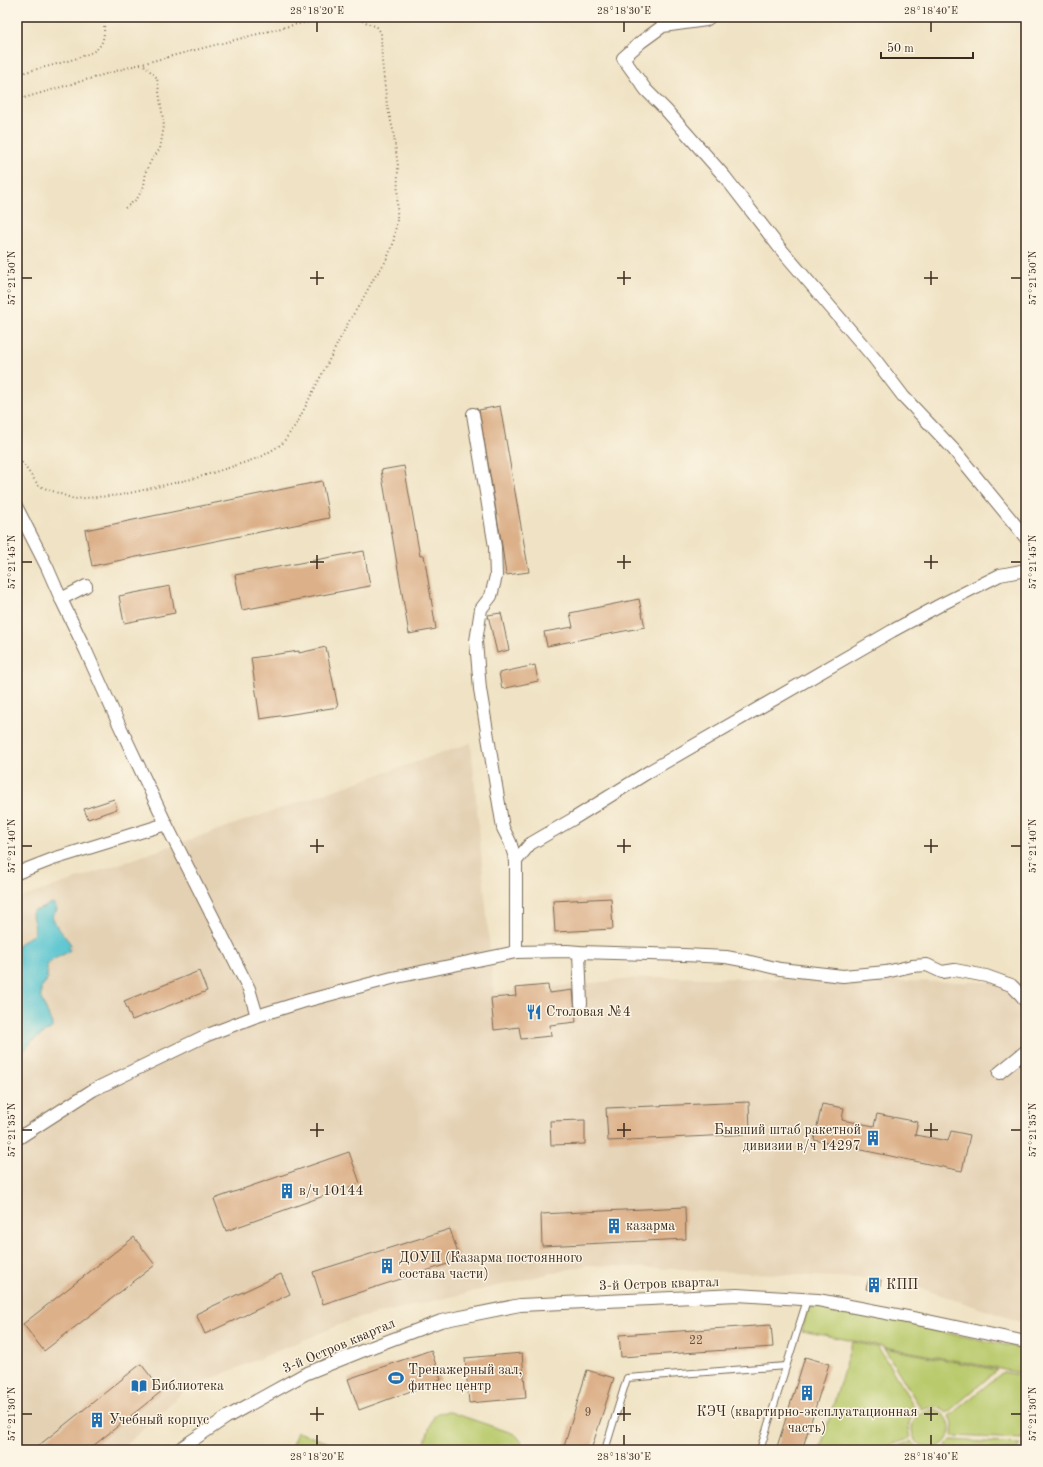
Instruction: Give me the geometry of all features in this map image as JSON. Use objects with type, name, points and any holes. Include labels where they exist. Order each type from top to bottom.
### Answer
[{"type":"street","points":[[710,17],[706,20],[663,26],[641,42],[623,58],[646,90],[666,110],[725,177],[779,247],[874,358],[903,396],[954,450],[1026,538]]},
{"type":"street","points":[[473,414],[495,547],[496,576],[491,596],[481,609],[476,641],[480,689],[503,828],[510,842],[516,861],[516,952]]},
{"type":"street","points":[[17,508],[47,567],[116,720],[166,824],[249,989],[257,1016]]},
{"type":"street","points":[[516,861],[530,844],[573,819],[650,770],[892,631],[1000,575],[1026,570]]},
{"type":"street","points":[[61,598],[86,586]]},
{"type":"street","points":[[17,873],[53,859],[166,824]]},
{"type":"street","points":[[17,1139],[93,1090],[205,1036],[257,1016],[302,1002],[392,978],[516,952],[567,951],[726,958],[742,960],[780,969],[843,976],[886,972],[912,966],[927,965],[942,972],[955,970],[961,971],[986,976],[1011,985],[1026,1002]]},
{"type":"street","points":[[579,952],[581,1004]]},
{"type":"street","points":[[999,1073],[1026,1051]]},
{"type":"street","name":"3-й Остров квартал","points":[[178,1450],[227,1417],[305,1374],[441,1321],[520,1305],[737,1295],[818,1300],[920,1319],[1026,1342]]},
{"type":"street","points":[[1025,1450],[1026,1446]]},
{"type":"lane","points":[[760,1450],[807,1300]]},
{"type":"lane","points":[[605,1450],[627,1378],[786,1366]]},
{"type":"path","points":[[17,74],[86,55],[98,49],[105,36],[104,17]]},
{"type":"path","points":[[17,456],[39,486],[74,499],[121,495],[196,478],[261,457],[282,444],[298,423],[348,323],[374,278],[386,261],[393,244],[397,220],[398,166],[393,130],[387,105],[382,61],[381,33],[377,27],[354,17]]},
{"type":"path","points":[[17,100],[143,64],[297,24],[328,19],[367,17]]},
{"type":"path","points":[[125,208],[137,199],[144,186],[146,171],[152,159],[160,149],[164,126],[157,78],[143,64]]},
{"type":"shaded area","points":[[471,743],[494,993],[650,977],[1026,983],[1026,1324],[896,1280],[587,1265],[351,1320],[185,1390],[121,1450],[17,1450],[17,899]]},
{"type":"green space","points":[[808,1307],[858,1308],[927,1329],[1026,1349],[1026,1374],[802,1331]]},
{"type":"green space","points":[[852,1342],[878,1347],[917,1411],[909,1423],[910,1438],[879,1450],[820,1450]]},
{"type":"green space","points":[[884,1348],[997,1370],[947,1413],[934,1407],[921,1409]]},
{"type":"green space","points":[[1003,1372],[1026,1376],[1026,1424],[1022,1439],[952,1436],[953,1424],[949,1416]]},
{"type":"green space","points":[[927,1410],[935,1410],[945,1415],[949,1422],[949,1436],[945,1443],[935,1448],[927,1448],[917,1443],[915,1440],[912,1433],[912,1425],[917,1415],[920,1413]]},
{"type":"green space","points":[[450,1412],[515,1434],[522,1442],[521,1450],[428,1450],[425,1445],[426,1438],[433,1418],[437,1413]]},
{"type":"green space","points":[[297,1432],[350,1450],[290,1450]]},
{"type":"green space","points":[[951,1440],[1020,1444],[1017,1450],[942,1450]]},
{"type":"green space","points":[[911,1441],[921,1450],[889,1450]]},
{"type":"water","points":[[52,903],[55,905],[57,910],[52,916],[56,925],[71,946],[68,947],[70,950],[68,952],[54,959],[47,965],[47,980],[41,988],[41,998],[52,1024],[52,1028],[32,1041],[24,1051],[21,1051],[17,1046],[17,945],[34,934],[35,928],[32,913],[34,910],[38,910]]},
{"type":"building","points":[[500,406],[529,572],[506,575],[479,410]]},
{"type":"building","points":[[404,466],[420,556],[424,555],[436,629],[409,634],[381,470]]},
{"type":"building","points":[[322,481],[329,518],[92,566],[85,530]]},
{"type":"building","points":[[364,551],[370,586],[242,610],[235,575]]},
{"type":"building","points":[[170,586],[175,613],[124,623],[119,596]]},
{"type":"building","points":[[639,599],[645,627],[547,646],[544,632],[573,627],[570,613]]},
{"type":"building","points":[[501,613],[509,650],[497,653],[488,615]]},
{"type":"building","points":[[326,647],[338,707],[260,719],[251,658],[299,651],[299,653]]},
{"type":"building","points":[[535,665],[538,681],[502,689],[499,673]]},
{"type":"building","points":[[114,799],[117,809],[88,819],[84,809]]},
{"type":"building","points":[[611,898],[613,929],[555,932],[553,901]]},
{"type":"building","points":[[199,971],[207,991],[132,1020],[124,1001]]},
{"type":"building","points":[[548,985],[549,993],[573,990],[576,1022],[550,1025],[551,1036],[521,1039],[519,1027],[494,1030],[491,998],[516,996],[515,988]]},
{"type":"building","points":[[749,1102],[750,1134],[608,1141],[606,1108]]},
{"type":"building","name":"Бывший штаб ракетной дивизии в/ч 14297","points":[[822,1104],[844,1108],[842,1120],[874,1126],[877,1114],[918,1122],[915,1135],[948,1141],[951,1131],[970,1135],[962,1171],[814,1140]]},
{"type":"building","points":[[585,1120],[585,1144],[551,1145],[550,1121]]},
{"type":"building","name":"в/ч 10144","points":[[349,1152],[360,1183],[226,1231],[214,1199]]},
{"type":"building","name":"казарма","points":[[685,1207],[686,1239],[542,1246],[541,1214]]},
{"type":"building","name":"ДОУП (Казарма постоянного состава части)","points":[[450,1229],[460,1260],[323,1304],[313,1272]]},
{"type":"building","points":[[134,1237],[155,1265],[44,1351],[23,1324]]},
{"type":"building","points":[[281,1274],[290,1294],[205,1334],[196,1314]]},
{"type":"building","name":"КПП","points":[[869,1278],[881,1280],[879,1292],[866,1289]]},
{"type":"building","points":[[771,1325],[773,1347],[621,1357],[619,1335]]},
{"type":"building","points":[[431,1350],[441,1380],[359,1410],[348,1379]]},
{"type":"building","points":[[522,1353],[526,1398],[469,1403],[465,1358]]},
{"type":"building","name":"КЭЧ (квартирно-эксплуатационная часть)","points":[[805,1357],[829,1364],[802,1450],[776,1450]]},
{"type":"building","name":"Учебный корпус","points":[[141,1364],[162,1391],[88,1450],[33,1450]]},
{"type":"building","points":[[587,1370],[614,1378],[591,1450],[563,1450]]},
{"type":"place","name":"Столовая №4","points":[[534,1012]]},
{"type":"place","name":"Бывший штаб ракетной дивизии в/ч 14297","points":[[873,1138]]},
{"type":"place","name":"в/ч 10144","points":[[287,1191]]},
{"type":"place","name":"казарма","points":[[614,1226]]},
{"type":"place","name":"ДОУП (Казарма постоянного состава части)","points":[[387,1266]]},
{"type":"place","name":"КПП","points":[[874,1285]]},
{"type":"place","name":"Тренажерный зал, фитнес центр","points":[[396,1378]]},
{"type":"place","name":"Библиотека","points":[[139,1386]]},
{"type":"place","name":"КЭЧ (квартирно-эксплуатационная часть)","points":[[807,1393]]},
{"type":"place","name":"Учебный корпус","points":[[97,1420]]}]
